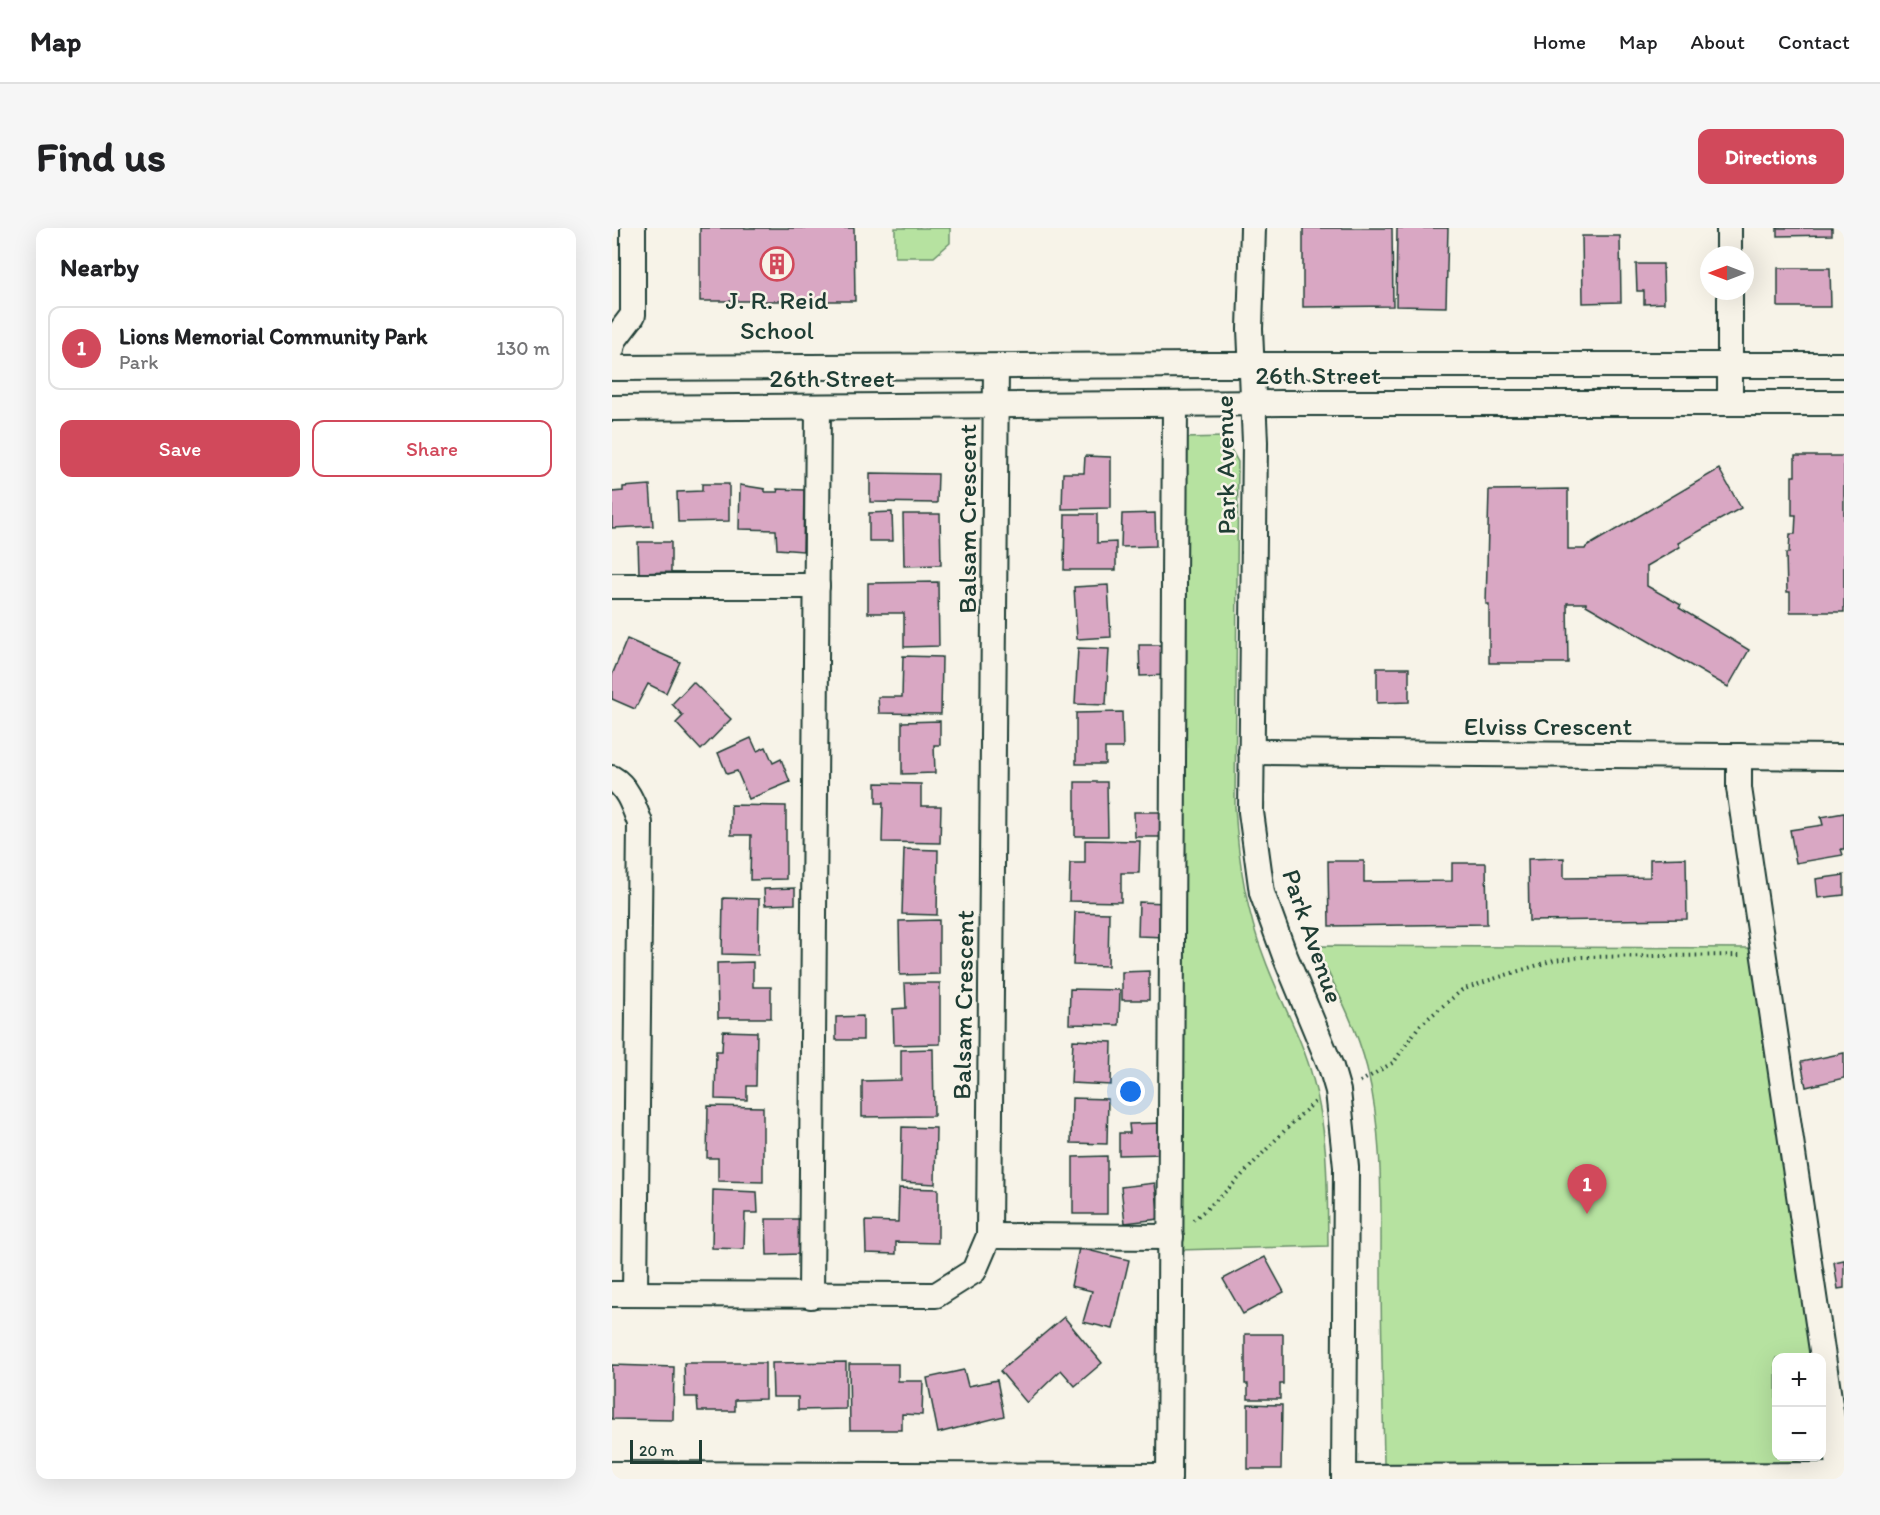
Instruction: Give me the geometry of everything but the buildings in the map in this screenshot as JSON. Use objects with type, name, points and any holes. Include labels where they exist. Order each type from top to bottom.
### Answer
[{"type":"street","points":[[612,349],[614,340],[633,315],[633,228]]},
{"type":"street","name":"Park Avenue","points":[[1253,228],[1252,365],[1255,442],[1251,812],[1262,893],[1338,1092],[1346,1167],[1344,1478]]},
{"type":"street","points":[[1729,228],[1729,246]]},
{"type":"street","points":[[1730,300],[1730,403]]},
{"type":"street","name":"26th Street","points":[[612,368],[1844,365]]},
{"type":"street","name":"Balsam Crescent","points":[[624,1294],[936,1295],[974,1271],[989,1236],[996,367]]},
{"type":"street","name":"26th Street","points":[[612,408],[1253,403],[1844,403]]},
{"type":"street","points":[[612,1474],[1170,1478],[1175,404]]},
{"type":"street","points":[[811,1296],[818,407]]},
{"type":"street","points":[[612,586],[817,586]]},
{"type":"street","name":"Elviss Crescent","points":[[1251,752],[1844,757]]},
{"type":"street","points":[[1344,1478],[1841,1477],[1739,788],[1739,756]]},
{"type":"street","points":[[612,778],[619,782],[631,800],[640,823],[624,1294]]},
{"type":"street","points":[[989,1236],[1171,1237]]},
{"type":"path","points":[[1171,1237],[1233,1184],[1296,1118],[1317,1100],[1365,1080],[1394,1062],[1419,1026],[1462,990],[1554,960],[1582,957],[1764,955]]},
{"type":"green space","points":[[895,228],[950,228],[950,243],[934,257],[895,257]]},
{"type":"green space","points":[[1224,437],[1238,462],[1235,806],[1240,864],[1257,939],[1303,1048],[1318,1100],[1325,1142],[1328,1246],[1179,1250],[1185,438]]},
{"type":"green space","points":[[1315,946],[1754,948],[1814,1353],[1772,1353],[1772,1461],[1797,1461],[1782,1463],[1384,1465],[1381,1193],[1376,1118],[1367,1068],[1344,1006]]},
{"type":"place","name":"J. R. Reid School","points":[[777,264]]},
{"type":"place","name":"Lions Memorial Community Park","points":[[1587,1214]]}]
